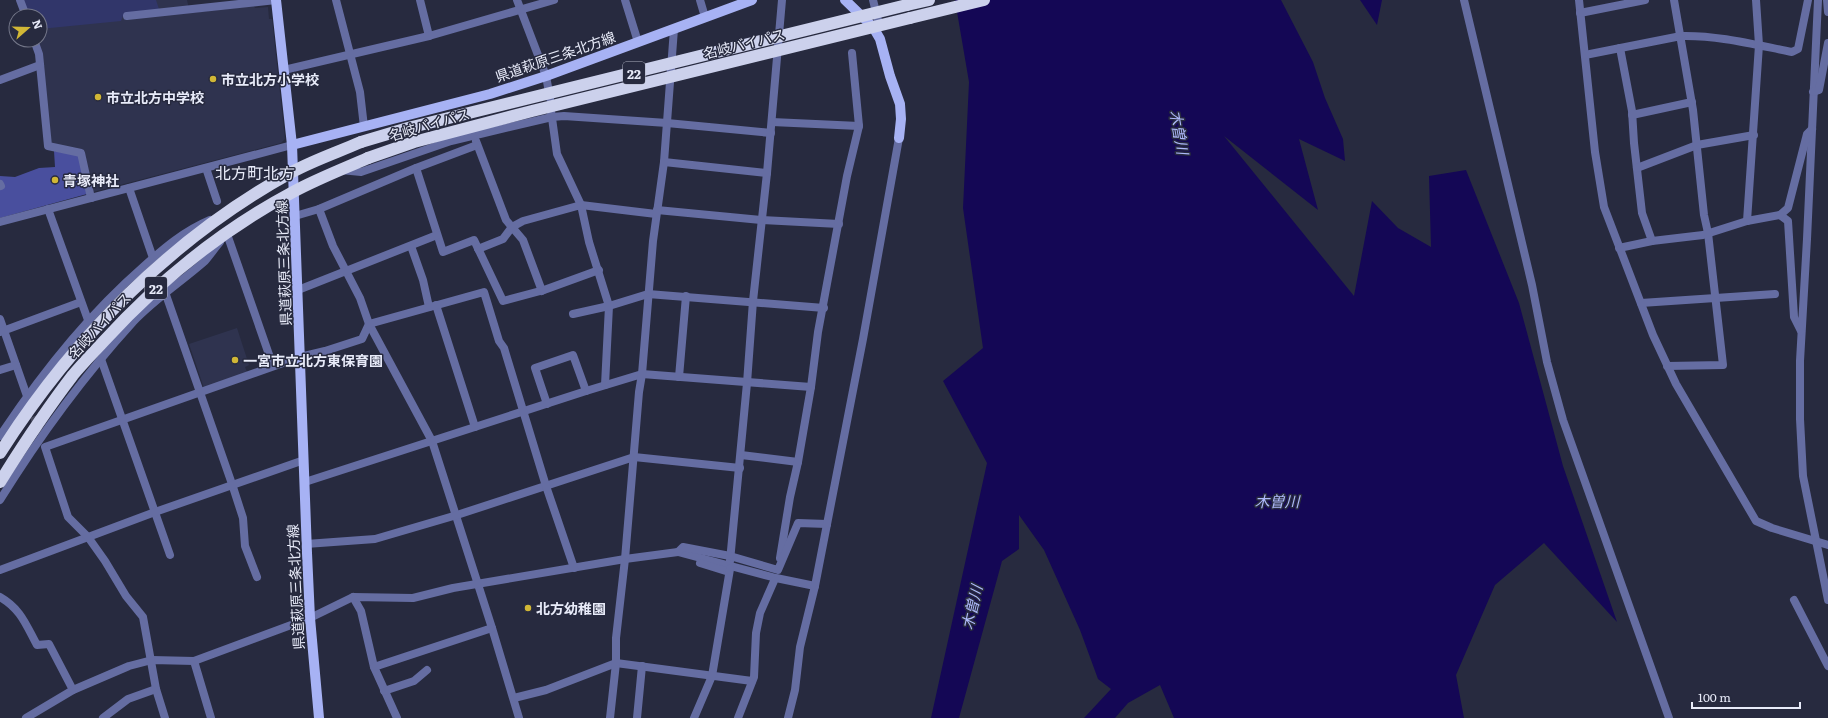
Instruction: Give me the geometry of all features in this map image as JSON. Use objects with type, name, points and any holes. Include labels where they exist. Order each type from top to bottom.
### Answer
[{"type":"highway","name":"名岐バイパス","points":[[0,453],[53,378],[87,337],[119,303],[170,256],[221,216],[293,171],[361,142],[408,128],[929,0]]},
{"type":"highway","name":"名岐バイパス","points":[[0,482],[24,443],[74,373],[125,318],[182,266],[246,220],[294,191],[368,158],[414,142],[532,111],[984,0]]},
{"type":"main road","points":[[276,0],[292,145]]},
{"type":"main road","name":"県道萩原三条北方線","points":[[319,718],[310,618],[306,544],[292,145],[490,94],[546,76],[752,0]]},
{"type":"main road","points":[[845,0],[877,31],[900,104],[901,119],[899,138]]},
{"type":"street","points":[[127,16],[208,4],[276,0]]},
{"type":"street","points":[[336,0],[360,92],[364,127]]},
{"type":"street","points":[[420,0],[430,36]]},
{"type":"street","points":[[517,0],[522,9],[549,85],[557,154],[580,205],[589,242],[609,306],[605,385]]},
{"type":"street","points":[[284,70],[430,36],[554,0]]},
{"type":"street","points":[[625,0],[638,42]]},
{"type":"street","points":[[700,0],[705,17]]},
{"type":"street","points":[[694,718],[712,676],[730,565],[740,468],[753,301],[761,220],[768,173],[782,0]]},
{"type":"street","points":[[873,0],[878,20],[877,31]]},
{"type":"street","points":[[1464,0],[1530,277],[1547,362],[1563,420],[1669,718]]},
{"type":"street","points":[[1579,0],[1595,152],[1604,207],[1667,366],[1756,521],[1772,528],[1828,545]]},
{"type":"street","points":[[1580,14],[1645,0]]},
{"type":"street","points":[[1667,366],[1723,365],[1708,233],[1704,215],[1692,102],[1674,0]]},
{"type":"street","points":[[1747,221],[1759,45],[1756,0]]},
{"type":"street","points":[[1584,55],[1681,36],[1694,36],[1759,45],[1792,52],[1798,49],[1808,0]]},
{"type":"street","points":[[1818,0],[1801,332],[1800,419],[1802,476],[1828,600]]},
{"type":"street","points":[[1827,0],[1828,12]]},
{"type":"street","points":[[610,718],[648,294],[656,212],[664,162],[674,29]]},
{"type":"street","points":[[1813,92],[1819,90],[1828,43]]},
{"type":"street","points":[[37,48],[39,54],[48,146],[81,153],[91,198]]},
{"type":"street","points":[[1620,48],[1632,116],[1642,213],[1652,241]]},
{"type":"street","points":[[778,572],[790,497],[798,462],[811,387],[818,332],[824,308],[847,176],[859,126],[852,53]]},
{"type":"street","points":[[0,80],[40,65]]},
{"type":"street","points":[[1632,116],[1692,102]]},
{"type":"street","points":[[340,170],[362,172],[426,148],[473,135],[552,117],[564,116],[667,123],[771,133]]},
{"type":"street","points":[[772,122],[859,126]]},
{"type":"street","points":[[1619,248],[1652,241],[1708,233],[1747,221],[1780,215],[1788,208],[1807,134],[1812,129]]},
{"type":"street","points":[[1637,168],[1697,145],[1754,134]]},
{"type":"street","points":[[473,135],[506,220],[523,240],[542,291]]},
{"type":"street","points":[[788,718],[795,690],[802,641],[815,586],[863,339],[899,138]]},
{"type":"street","points":[[0,222],[292,145]]},
{"type":"street","points":[[295,216],[319,209],[416,168],[478,145]]},
{"type":"street","points":[[664,162],[768,173]]},
{"type":"street","points":[[206,168],[217,201]]},
{"type":"street","points":[[416,168],[443,252],[474,240],[503,301],[542,291],[599,270]]},
{"type":"street","points":[[129,188],[153,258]]},
{"type":"street","points":[[478,249],[503,239],[512,227],[523,221],[580,205],[761,220],[839,224]]},
{"type":"street","points":[[48,209],[88,320]]},
{"type":"street","points":[[319,209],[333,246],[360,298],[369,324],[432,441],[514,698],[519,718]]},
{"type":"street","points":[[1780,215],[1788,222],[1794,317],[1801,332]]},
{"type":"street","points":[[0,436],[61,352],[88,320],[123,285],[153,258],[185,233],[221,216]]},
{"type":"street","points":[[0,500],[41,436],[101,359],[134,321],[165,292],[205,260],[227,234]]},
{"type":"street","points":[[227,234],[273,366]]},
{"type":"street","points":[[298,290],[437,235]]},
{"type":"street","points":[[411,246],[475,427]]},
{"type":"street","points":[[45,447],[273,366],[362,339],[369,324],[497,289]]},
{"type":"street","points":[[165,292],[243,518],[245,546],[257,577]]},
{"type":"street","points":[[484,292],[499,341],[504,348],[546,486],[574,568]]},
{"type":"street","points":[[573,314],[609,306],[648,294],[753,301],[824,308]]},
{"type":"street","points":[[1641,303],[1775,294]]},
{"type":"street","points":[[679,377],[686,296]]},
{"type":"street","points":[[2,331],[81,302]]},
{"type":"street","points":[[0,319],[2,331],[16,365],[27,398]]},
{"type":"street","points":[[547,404],[535,368],[573,355],[586,391]]},
{"type":"street","points":[[101,359],[170,556]]},
{"type":"street","points":[[0,370],[16,365]]},
{"type":"street","points":[[305,482],[642,374],[811,387]]},
{"type":"street","points":[[41,436],[68,517],[88,537],[105,561],[126,596],[143,617],[152,660],[156,689],[165,718]]},
{"type":"street","points":[[741,455],[798,462]]},
{"type":"street","points":[[306,544],[375,539],[456,515],[634,458],[740,468]]},
{"type":"street","points":[[0,570],[232,484],[304,460]]},
{"type":"street","points":[[778,572],[798,523],[827,524]]},
{"type":"street","points":[[678,552],[683,547],[730,565]]},
{"type":"street","points":[[678,552],[684,557],[778,572]]},
{"type":"street","points":[[26,718],[73,690],[129,666],[152,660],[194,661],[310,618],[353,597],[413,598],[453,588],[625,559],[678,552],[776,578],[815,586]]},
{"type":"street","points":[[738,718],[752,682],[756,633],[760,613],[774,581]]},
{"type":"street","points":[[0,597],[20,612],[37,645],[49,644],[73,690]]},
{"type":"street","points":[[353,597],[361,612],[374,668],[397,718]]},
{"type":"street","points":[[1794,600],[1828,666]]},
{"type":"street","points":[[374,668],[492,628]]},
{"type":"street","points":[[194,661],[211,718]]},
{"type":"street","points":[[514,698],[546,690],[616,664],[642,666],[752,682]]},
{"type":"street","points":[[637,718],[642,666]]},
{"type":"street","points":[[384,691],[414,681],[426,670]]},
{"type":"street","points":[[103,718],[128,700],[156,689]]},
{"type":"shaded area","points":[[22,0],[187,0],[190,13],[254,6],[255,8],[268,7],[269,19],[272,19],[285,139],[281,143],[93,192],[84,151],[51,144],[38,48],[48,48],[48,8],[31,8]]},
{"type":"shaded area","points":[[22,0],[156,0],[159,9],[124,13],[121,21],[48,28],[48,8],[25,8]]},
{"type":"shaded area","points":[[54,151],[77,155],[79,157],[87,194],[0,218],[0,176],[15,177],[39,168],[55,167]]},
{"type":"shaded area","points":[[237,328],[249,365],[245,367],[247,372],[205,391],[189,344]]},
{"type":"water","name":"木曽川","points":[[955,0],[1281,0],[1313,62],[1325,98],[1343,139],[1345,161],[1299,139],[1318,210],[1224,136],[1354,296],[1372,201],[1398,228],[1431,247],[1429,176],[1466,170],[1519,303],[1563,466],[1617,622],[1544,543],[1495,585],[1456,675],[1464,718],[1174,718],[1160,685],[1128,703],[1115,718],[1084,718],[1111,689],[1098,679],[1080,630],[1044,550],[1019,515],[1019,549],[1002,561],[959,718],[931,718],[987,463],[943,381],[983,348],[963,208],[969,82]]},
{"type":"water","points":[[1360,0],[1382,0],[1377,25]]},
{"type":"tunnel","points":[[30,405],[40,434]]},
{"type":"place","name":"市立北方小学校","points":[[213,79]]},
{"type":"place","name":"市立北方中学校","points":[[98,97]]},
{"type":"place","name":"青塚神社","points":[[55,180]]},
{"type":"place","name":"一宮市立北方東保育園","points":[[235,360]]},
{"type":"place","name":"北方幼稚園","points":[[528,608]]},
{"type":"district","name":"北方町北方","points":[[255,172]]}]
